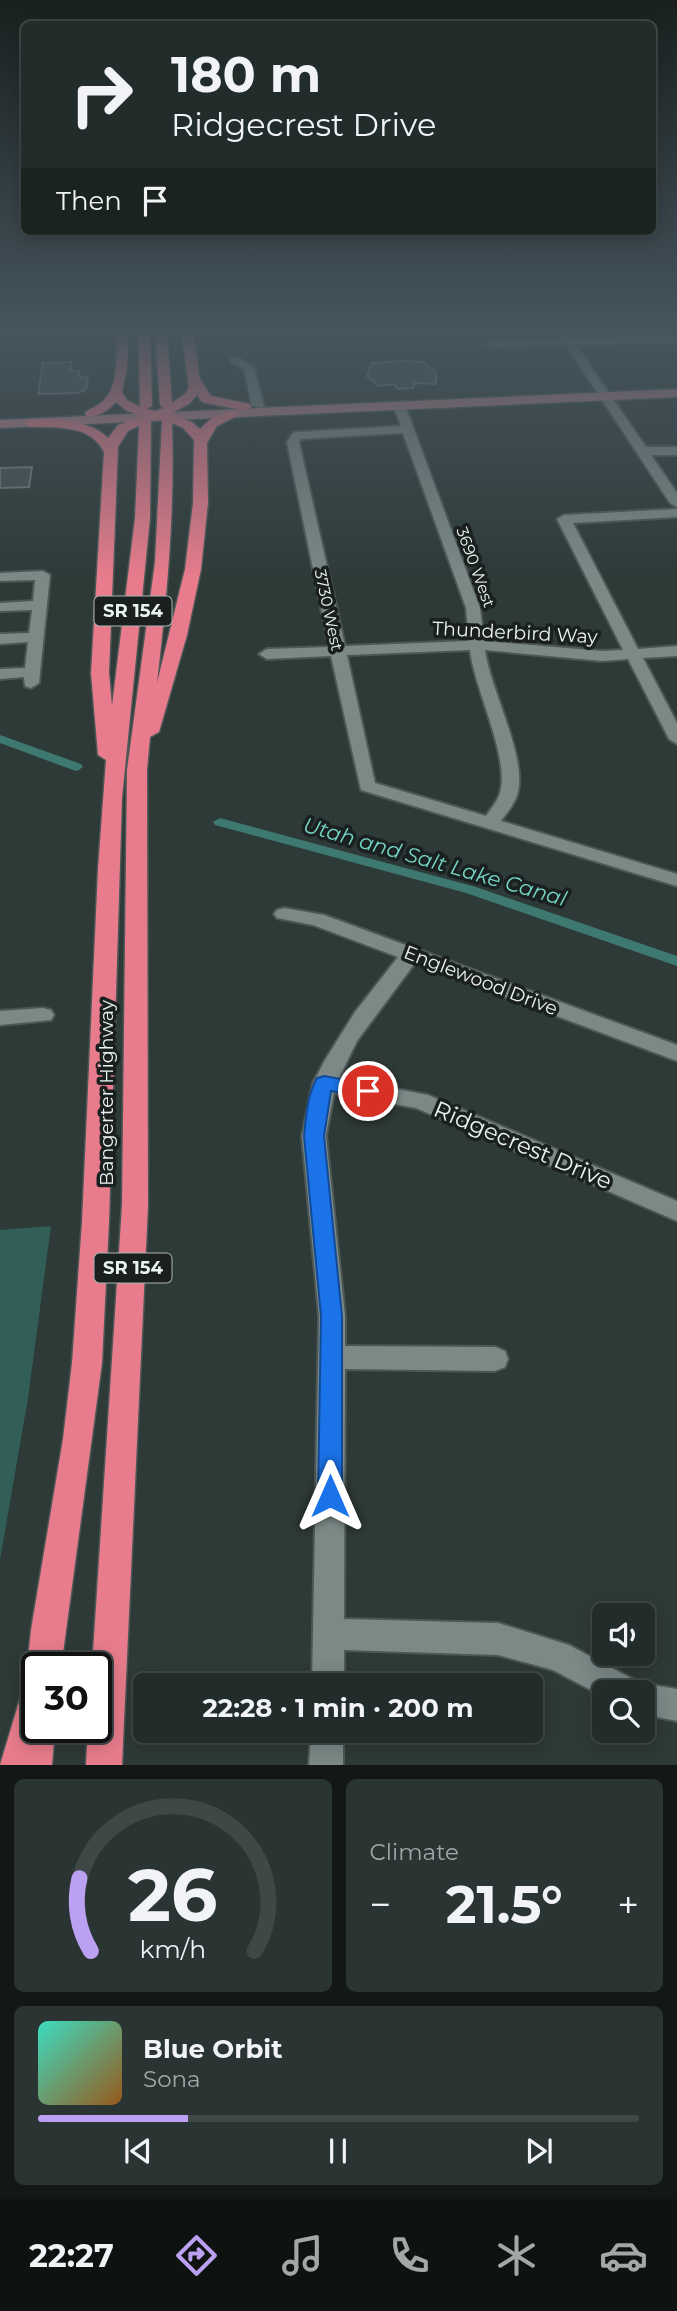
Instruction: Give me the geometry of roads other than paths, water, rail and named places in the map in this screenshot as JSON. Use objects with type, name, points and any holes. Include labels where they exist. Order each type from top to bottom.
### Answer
[{"type":"highway","points":[[112,798],[100,682],[111,453],[114,438],[119,432],[155,414]]},
{"type":"highway","name":"Bangerter Highway","points":[[104,1765],[135,1205],[137,770],[163,562],[167,490],[156,414]]},
{"type":"highway","name":"Bangerter Highway","points":[[46,1652],[87,1367],[96,1222],[112,798],[119,713],[156,414]]},
{"type":"highway","points":[[157,414],[190,426],[201,443]]},
{"type":"highway","points":[[137,770],[172,661],[195,558],[201,515],[201,443],[206,430],[214,421],[232,414]]},
{"type":"highway","points":[[30,423],[91,430],[104,439],[111,453]]},
{"type":"highway","points":[[17,1765],[23,1743]]},
{"type":"highway","points":[[34,1765],[36,1743]]},
{"type":"main road","points":[[0,417],[60,414]]},
{"type":"main road","points":[[0,424],[151,414]]},
{"type":"street","name":"3690 West","points":[[402,414],[473,608],[482,680],[512,768],[508,797],[491,822]]},
{"type":"street","points":[[618,414],[675,498]]},
{"type":"street","name":"3730 West","points":[[407,429],[298,436],[293,442],[367,786],[491,822]]},
{"type":"street","points":[[642,451],[677,451]]},
{"type":"street","points":[[677,513],[564,519],[677,739]]},
{"type":"street","points":[[0,577],[43,575],[31,677],[0,674]]},
{"type":"street","points":[[0,607],[39,605]]},
{"type":"street","points":[[0,639],[36,637]]},
{"type":"street","name":"Thunderbird Way","points":[[267,654],[477,645],[573,654],[677,651]]},
{"type":"street","points":[[491,822],[677,880]]},
{"type":"street","name":"Englewood Drive","points":[[284,914],[317,919],[677,1053]]},
{"type":"street","points":[[328,1673],[332,1316],[314,1136],[317,1107],[324,1083],[349,1034],[412,953]]},
{"type":"street","points":[[0,1018],[43,1015]]},
{"type":"street","name":"Ridgecrest Drive","points":[[324,1083],[419,1101],[677,1211]]},
{"type":"street","points":[[331,1357],[495,1359]]},
{"type":"street","points":[[330,1634],[498,1639],[558,1657],[604,1680]]},
{"type":"street","points":[[655,1701],[677,1705]]},
{"type":"street","points":[[326,1765],[327,1743]]},
{"type":"waterway","name":"Utah and Salt Lake Canal","points":[[0,739],[77,767]]},
{"type":"waterway","name":"Utah and Salt Lake Canal","points":[[220,822],[471,890],[677,961]]}]
